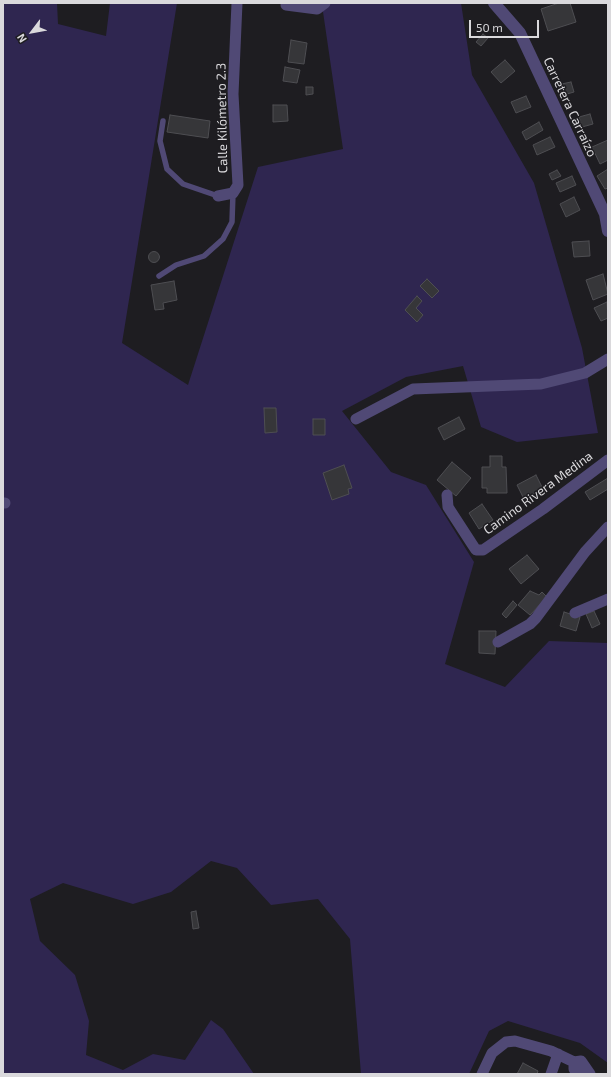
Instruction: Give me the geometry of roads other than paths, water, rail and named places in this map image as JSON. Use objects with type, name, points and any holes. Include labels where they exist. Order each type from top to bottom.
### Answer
[{"type":"street","name":"Calle Kilómetro 2.3","points":[[233,193],[238,185],[233,94],[238,3]]},
{"type":"street","points":[[286,5],[317,8],[325,3]]},
{"type":"street","name":"Carretera Carraízo","points":[[494,3],[520,33],[605,214],[608,231]]},
{"type":"street","points":[[218,196],[233,193]]},
{"type":"street","points":[[356,419],[413,389],[541,384],[585,373],[608,359]]},
{"type":"street","name":"Camino Rivera Medina","points":[[447,495],[448,507],[472,544],[476,550],[483,550],[543,509],[608,460]]},
{"type":"street","points":[[498,642],[530,624],[539,615],[585,552],[608,527]]},
{"type":"street","points":[[575,613],[608,599]]},
{"type":"street","points":[[482,1074],[492,1053],[506,1042],[515,1040],[558,1054],[574,1062],[581,1061],[590,1074]]},
{"type":"street","points":[[551,1074],[558,1054]]},
{"type":"street","points":[[574,1062],[574,1069],[578,1074]]},
{"type":"lane","points":[[163,121],[160,141],[167,169],[183,184],[218,196]]},
{"type":"lane","points":[[159,276],[176,265],[204,256],[223,239],[232,222],[233,193]]}]
